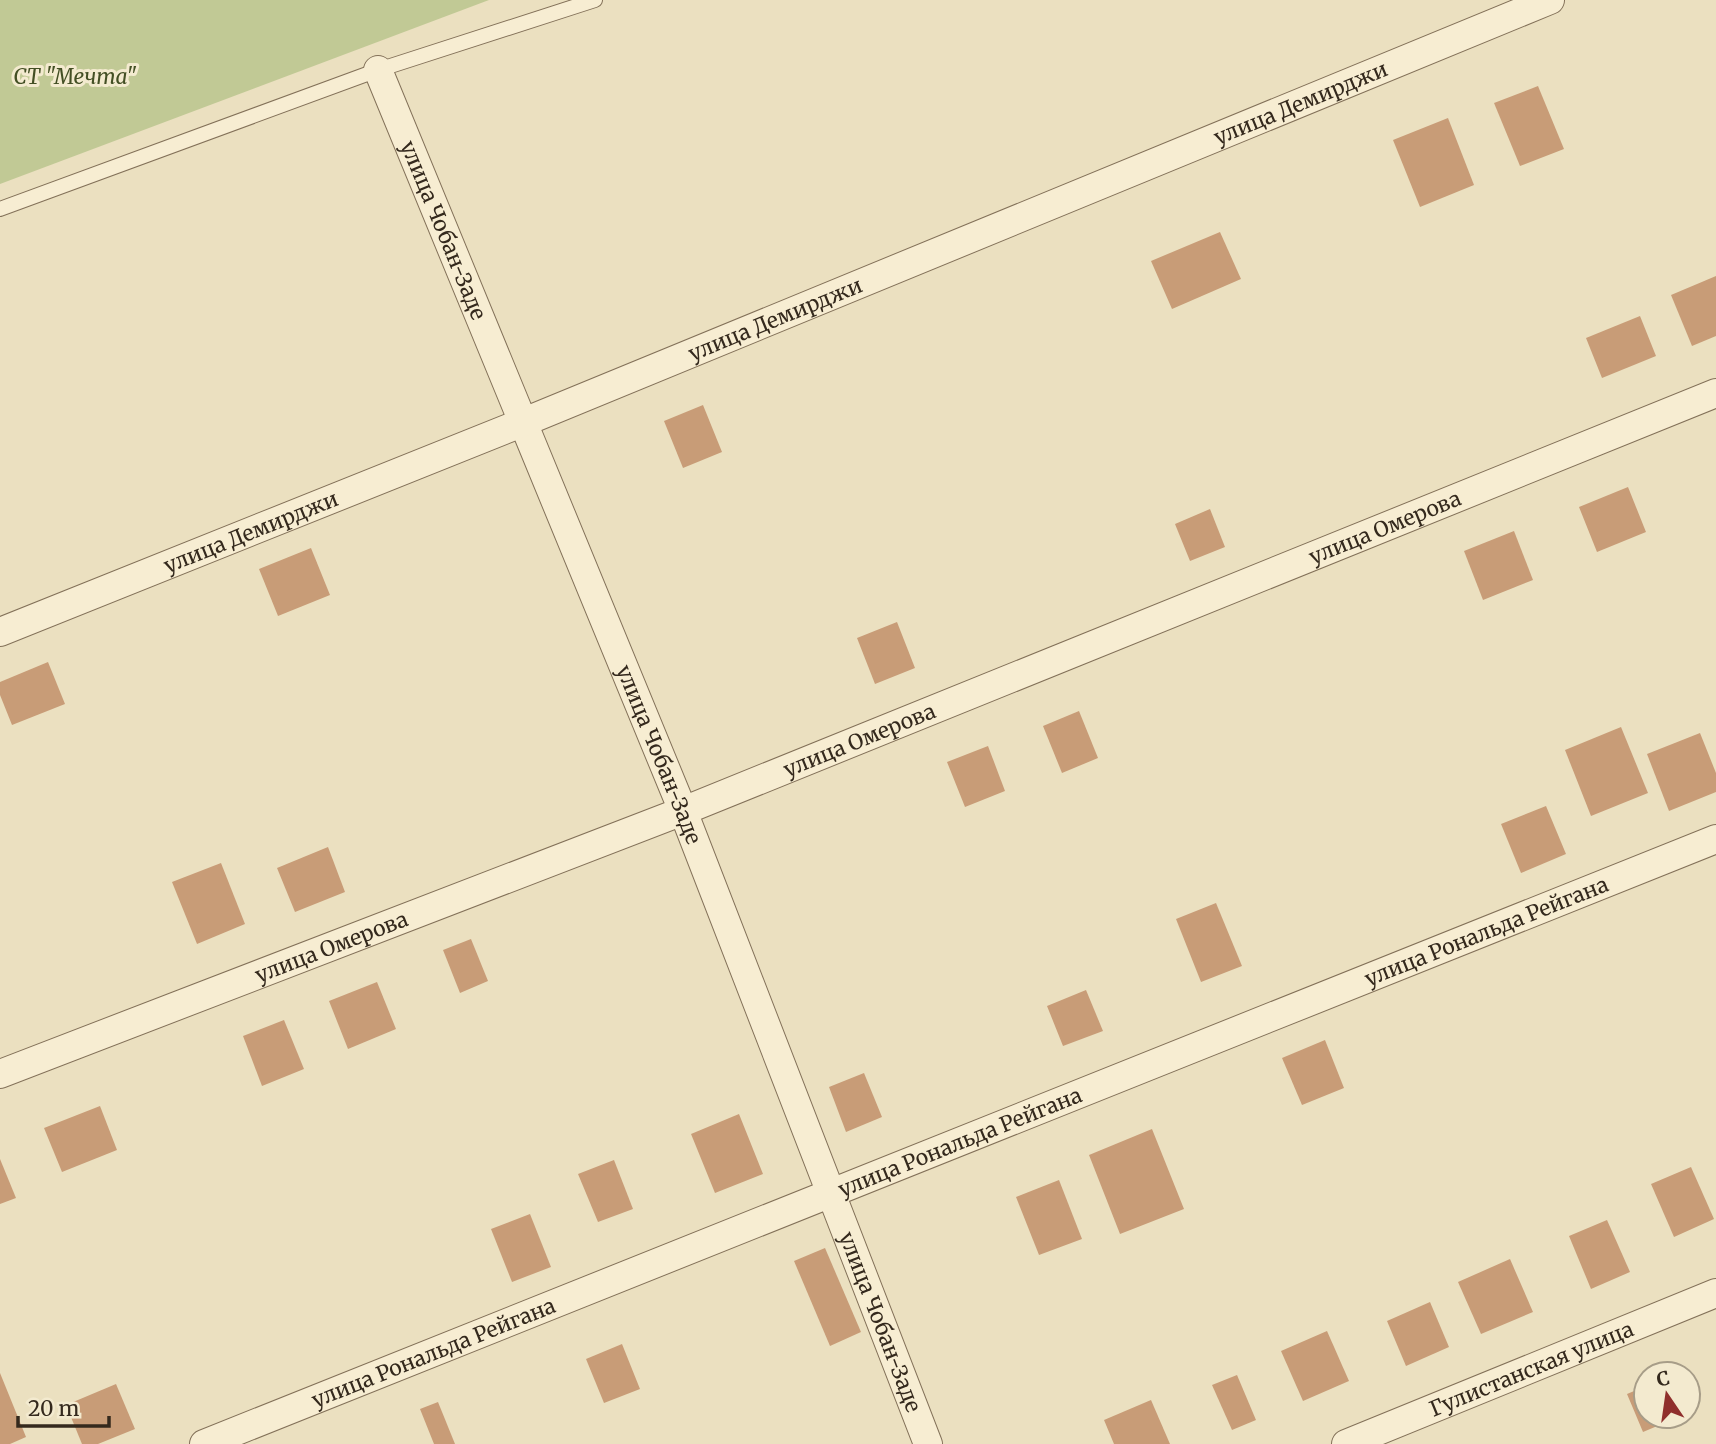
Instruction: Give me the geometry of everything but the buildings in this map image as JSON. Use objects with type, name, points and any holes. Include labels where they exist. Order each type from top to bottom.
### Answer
[{"type":"street","name":"улица Демирджи","points":[[0,632],[524,422],[1550,0]]},
{"type":"street","name":"улица Чобан-Заде","points":[[378,70],[682,811],[928,1444]]},
{"type":"street","name":"улица Омерова","points":[[0,1074],[682,811],[1716,393]]},
{"type":"street","name":"улица Рональда Рейгана","points":[[204,1444],[1716,839]]},
{"type":"street","name":"Гулистанская улица","points":[[1346,1444],[1716,1293]]},
{"type":"lane","points":[[0,209],[378,70],[595,0]]},
{"type":"green space","name":"СТ \"Мечта\"","points":[[0,0],[489,0],[0,184]]}]
